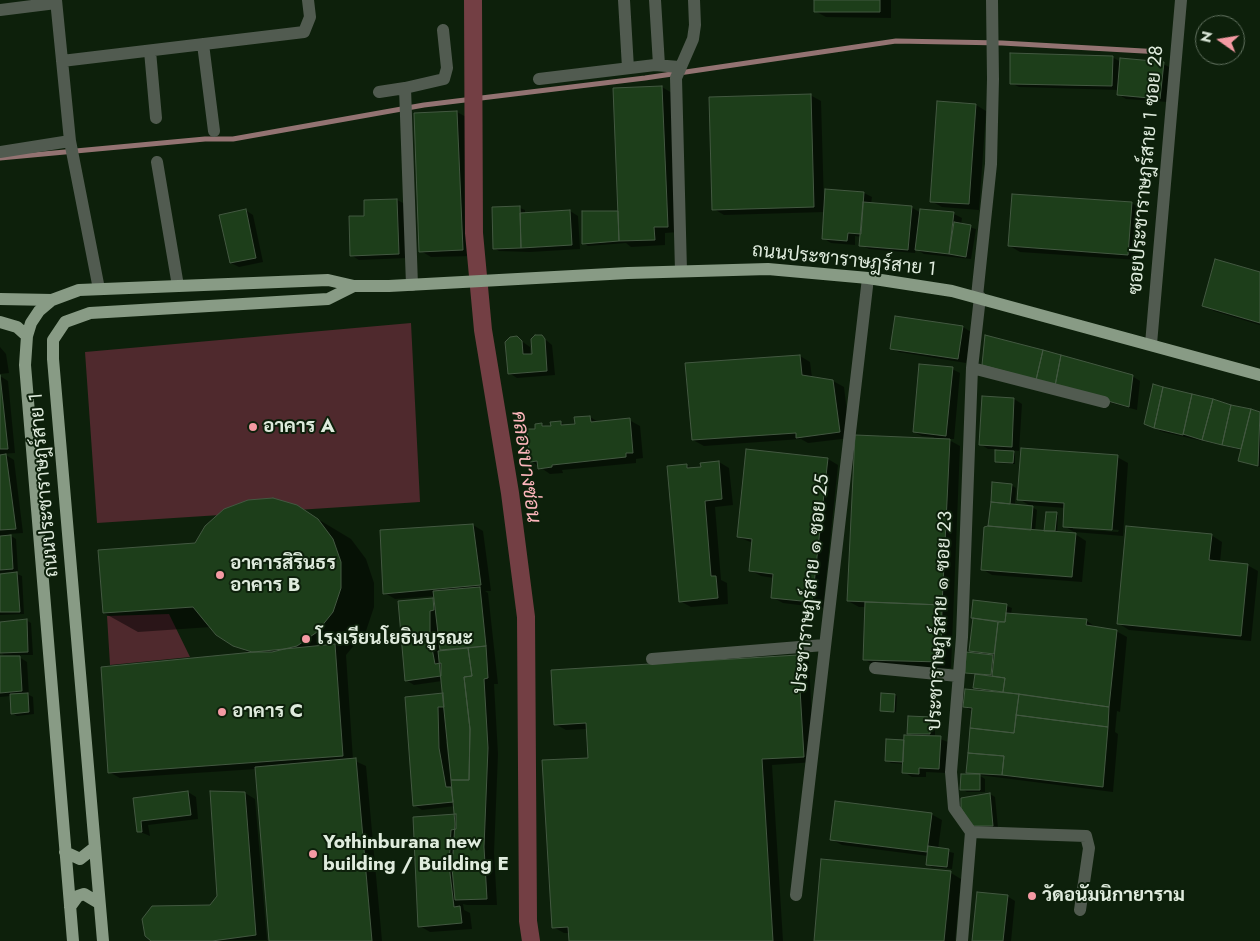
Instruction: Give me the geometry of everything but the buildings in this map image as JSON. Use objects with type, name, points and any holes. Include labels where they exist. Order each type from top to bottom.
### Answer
[{"type":"main road","name":"ถนนประชาราษฎร์สาย 1","points":[[73,941],[25,364],[26,336],[39,311],[52,300],[79,290],[99,289],[328,280],[354,286],[412,285],[680,271],[768,269],[868,278],[978,297],[1260,375]]},
{"type":"main road","name":"ถนนประชาราษฎร์สาย 1","points":[[103,941],[53,359],[53,340],[65,322],[90,313],[328,299],[354,286]]},
{"type":"main road","name":"ถนนประชาราษฎร์สาย 1","points":[[0,299],[52,300]]},
{"type":"main road","points":[[0,322],[17,328],[26,336]]},
{"type":"main road","points":[[65,852],[80,859],[94,848]]},
{"type":"main road","points":[[70,907],[78,896],[84,894],[99,903]]},
{"type":"street","points":[[62,61],[304,32],[310,18],[308,0]]},
{"type":"street","points":[[624,0],[628,68]]},
{"type":"street","points":[[655,0],[659,65]]},
{"type":"street","points":[[680,271],[678,71],[693,39],[695,25],[694,0]]},
{"type":"street","name":"ประชาราษฎร์สาย ๑ ซอย 23","points":[[971,832],[954,808],[951,772],[962,637],[972,368],[990,164],[994,79],[992,0]]},
{"type":"street","name":"ซอยประชาราษฎร์สาย 1 ซอย 28","points":[[1151,344],[1181,0]]},
{"type":"street","points":[[0,10],[56,2],[72,147],[99,289]]},
{"type":"street","points":[[379,92],[406,100],[444,79],[447,68],[443,30]]},
{"type":"street","points":[[203,44],[214,131]]},
{"type":"street","points":[[150,51],[156,118]]},
{"type":"street","points":[[538,79],[659,65],[678,71]]},
{"type":"street","points":[[406,100],[412,285]]},
{"type":"street","points":[[0,152],[72,147]]},
{"type":"street","points":[[157,162],[178,286]]},
{"type":"street","name":"ประชาราษฎร์สาย ๑ ซอย 25","points":[[796,895],[868,278]]},
{"type":"street","points":[[972,368],[1104,402]]},
{"type":"street","points":[[652,659],[824,645]]},
{"type":"street","points":[[875,668],[958,676]]},
{"type":"street","points":[[962,941],[971,832],[1086,836],[1089,848],[1080,910]]},
{"type":"shaded area","name":"อาคาร A","points":[[411,323],[420,502],[97,523],[85,352]]},
{"type":"shaded area","points":[[169,614],[190,657],[110,665],[107,616]]},
{"type":"waterway","name":"คลองบางซ่อน","points":[[473,0],[474,233],[483,330],[510,493],[526,617],[528,921],[531,941]]},
{"type":"waterway","points":[[0,158],[205,139],[233,139],[424,105],[645,78],[896,41],[1002,43],[1161,52]]},
{"type":"place","name":"อาคาร A","points":[[253,427]]},
{"type":"place","name":"อาคารสิรินธร อาคาร B","points":[[220,575]]},
{"type":"place","name":"โรงเรียนโยธินบูรณะ","points":[[306,639]]},
{"type":"place","name":"อาคาร C","points":[[222,712]]},
{"type":"place","name":"Yothinburana new building / Building E","points":[[313,854]]},
{"type":"place","name":"วัดอนัมนิกายาราม","points":[[1032,896]]}]
